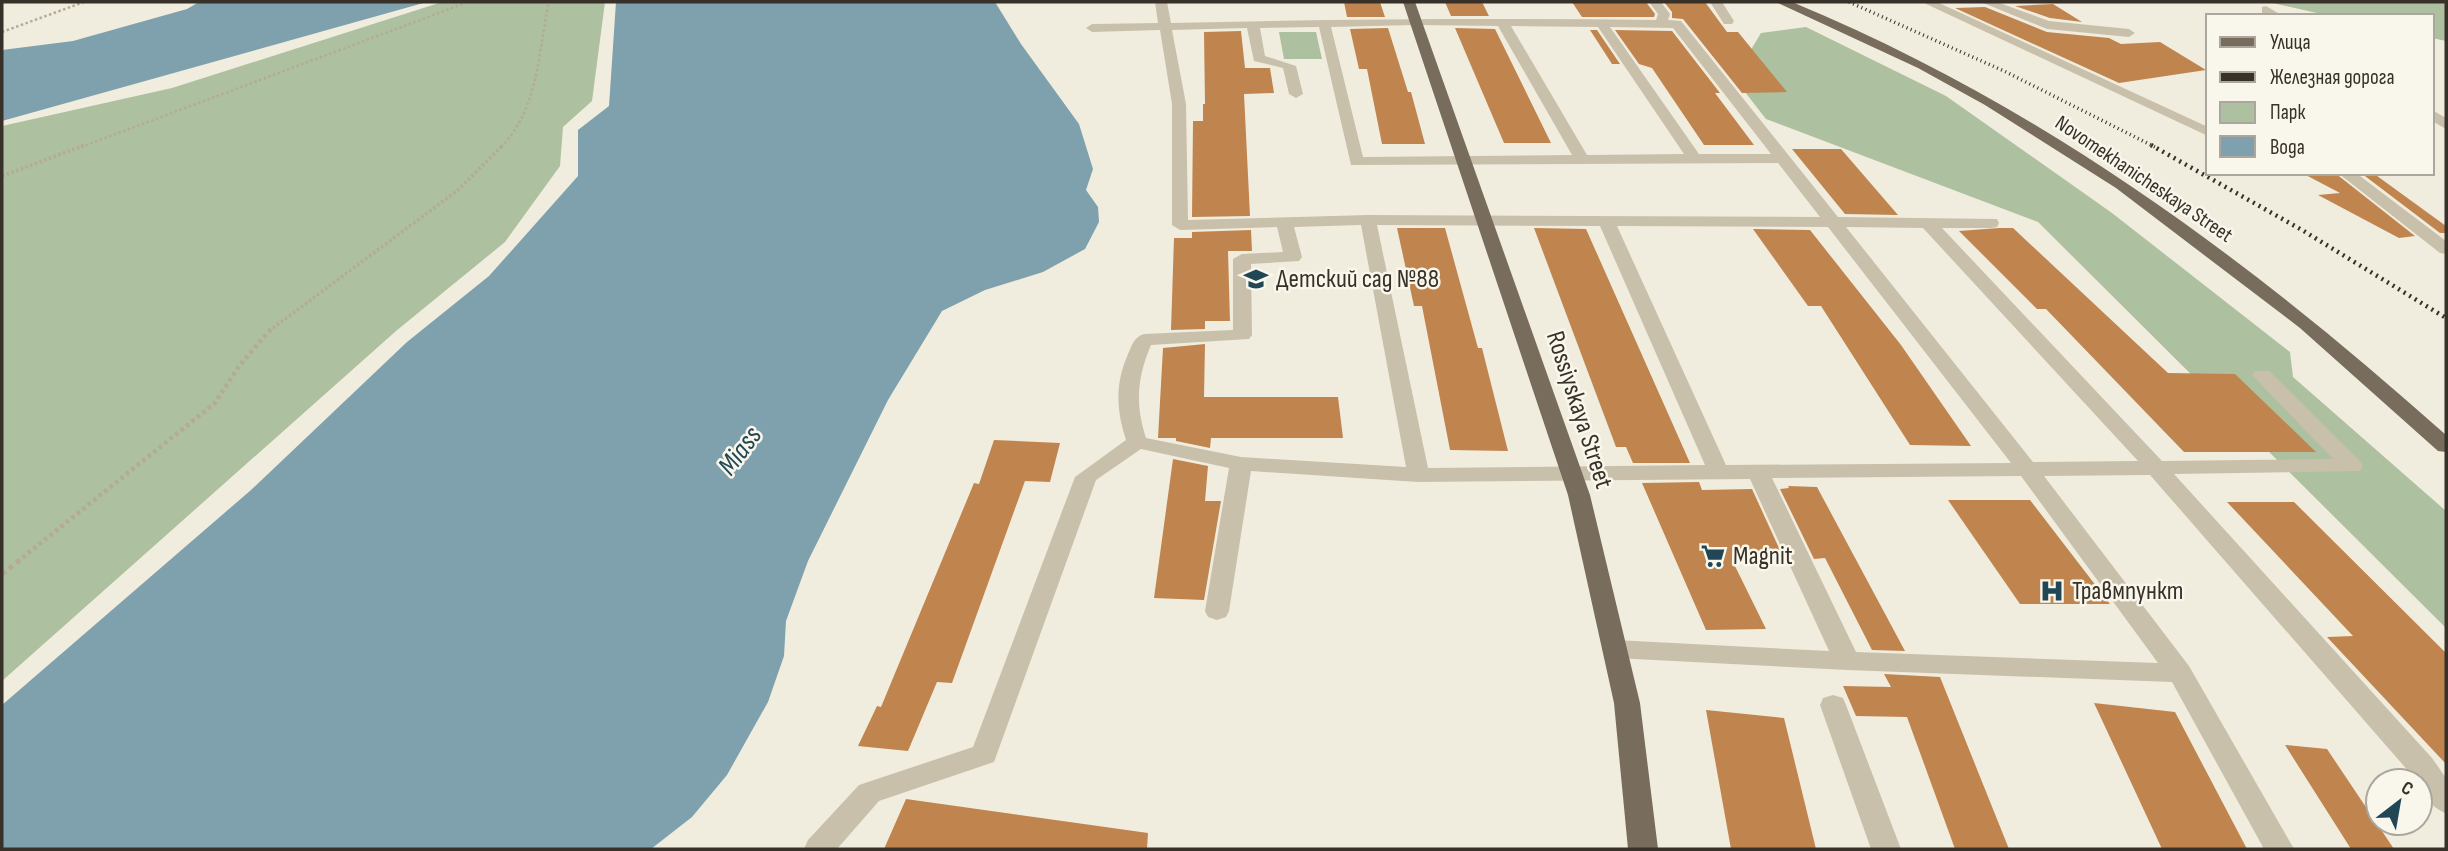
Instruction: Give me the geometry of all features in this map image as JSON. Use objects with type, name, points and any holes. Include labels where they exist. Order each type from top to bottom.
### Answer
[{"type":"main road","name":"Novomekhanicheskaya Street","points":[[1782,2],[1870,38],[1944,75],[2125,189],[2228,263],[2309,326],[2446,446]]},
{"type":"main road","name":"Rossiyskaya Street","points":[[1412,11],[1572,474],[1627,703],[1643,849]]},
{"type":"lane","points":[[1161,2],[1163,26],[1179,104],[1180,225],[1368,220],[1991,223]]},
{"type":"lane","points":[[1655,2],[1664,14],[1661,23]]},
{"type":"lane","points":[[1716,2],[1728,22]]},
{"type":"lane","points":[[1927,2],[2206,131]]},
{"type":"lane","points":[[1987,2],[2047,25],[2129,33]]},
{"type":"lane","points":[[1093,28],[1324,23],[1412,11],[1503,21],[1604,18],[1677,24],[2028,470],[2180,673],[2279,849]]},
{"type":"lane","points":[[1604,18],[1694,158]]},
{"type":"lane","points":[[1503,21],[1582,159]]},
{"type":"lane","points":[[1324,23],[1356,162],[1783,158]]},
{"type":"lane","points":[[1253,24],[1259,58],[1289,66],[1296,94]]},
{"type":"lane","points":[[2349,175],[2446,249]]},
{"type":"lane","points":[[1368,220],[1418,475]]},
{"type":"lane","points":[[1606,221],[1719,473]]},
{"type":"lane","points":[[1137,442],[1128,417],[1127,378],[1144,340],[1242,335],[1242,259],[1293,257],[1284,222]]},
{"type":"lane","points":[[1928,224],[2156,468],[2422,766],[2446,801]]},
{"type":"lane","points":[[819,849],[869,793],[984,754],[1086,477],[1137,442],[1241,464],[1418,475],[2352,466],[2262,375]]},
{"type":"lane","points":[[1217,611],[1241,464]]},
{"type":"lane","points":[[1758,472],[1847,661]]},
{"type":"lane","points":[[1615,649],[1847,661],[2180,673]]},
{"type":"lane","points":[[1833,705],[1886,849]]},
{"type":"path","points":[[2,32],[21,27],[40,15],[83,2]]},
{"type":"path","points":[[2,176],[468,2]]},
{"type":"path","points":[[2,574],[215,403],[239,366],[274,325],[458,190],[507,141],[523,115],[540,64],[550,2]]},
{"type":"green space","points":[[442,2],[605,2],[592,101],[563,127],[560,166],[505,242],[396,331],[2,681],[2,126],[172,88]]},
{"type":"green space","points":[[2268,2],[2446,2],[2446,41],[2434,38],[2434,14],[2321,14]]},
{"type":"green space","points":[[1806,27],[1946,96],[2112,213],[2290,352],[2293,377],[2446,511],[2446,628],[2038,222],[1766,119],[1734,78],[1761,33]]},
{"type":"green space","points":[[1279,32],[1316,32],[1322,59],[1284,59]]},
{"type":"water","points":[[199,2],[427,2],[2,121],[2,50],[73,41],[187,9]]},
{"type":"water","name":"Miass","points":[[616,2],[995,2],[1021,44],[1079,124],[1093,169],[1086,190],[1098,207],[1099,222],[1085,249],[1043,272],[985,290],[942,311],[888,400],[808,561],[786,621],[784,656],[768,702],[727,775],[692,817],[651,849],[2,849],[2,705],[251,490],[407,342],[489,276],[578,176],[578,130],[609,106]]},
{"type":"building","points":[[1344,2],[1380,2],[1385,17],[1347,17]]},
{"type":"building","points":[[1445,2],[1482,2],[1489,16],[1451,16]]},
{"type":"building","points":[[1572,2],[1646,2],[1655,14],[1654,17],[1582,17]]},
{"type":"building","points":[[1664,2],[1705,2],[1727,32],[1738,32],[1787,92],[1742,93],[1683,19],[1672,18],[1672,12]]},
{"type":"building","points":[[2053,4],[2082,22],[2050,18],[2015,6]]},
{"type":"building","points":[[1985,7],[2047,32],[2109,38],[2121,44],[2160,42],[2206,70],[2119,83],[1955,8]]},
{"type":"building","points":[[1388,28],[1408,92],[1411,92],[1425,144],[1382,144],[1367,69],[1359,69],[1350,29]]},
{"type":"building","points":[[1455,28],[1495,29],[1551,143],[1504,143]]},
{"type":"building","points":[[1590,30],[1597,30],[1620,64],[1612,64]]},
{"type":"building","points":[[1615,30],[1672,31],[1720,93],[1715,93],[1754,145],[1704,145],[1652,68],[1639,64]]},
{"type":"building","points":[[1241,31],[1245,68],[1270,68],[1274,93],[1244,94],[1250,216],[1192,217],[1193,121],[1203,121],[1205,104],[1204,32]]},
{"type":"building","points":[[1792,149],[1841,149],[1898,215],[1845,214]]},
{"type":"building","points":[[2306,175],[2338,175],[2415,236],[2399,238],[2318,195],[2340,193]]},
{"type":"building","points":[[2364,175],[2376,175],[2446,226],[2446,233],[2440,233]]},
{"type":"building","points":[[1397,228],[1445,228],[1478,348],[1482,348],[1508,451],[1450,450],[1422,306],[1414,306]]},
{"type":"building","points":[[1534,228],[1586,229],[1690,463],[1633,463],[1626,447],[1616,447]]},
{"type":"building","points":[[2013,228],[2168,373],[2235,374],[2316,452],[2184,452],[2046,309],[2037,309],[1959,231]]},
{"type":"building","points":[[1753,229],[1810,230],[1901,345],[1971,446],[1910,445],[1821,306],[1808,306]]},
{"type":"building","points":[[1251,230],[1252,251],[1228,251],[1230,321],[1205,321],[1205,329],[1171,330],[1174,238],[1192,238],[1192,232]]},
{"type":"building","points":[[1205,344],[1204,397],[1338,397],[1343,438],[1211,438],[1210,448],[1176,441],[1176,438],[1158,438],[1163,348]]},
{"type":"building","points":[[994,440],[1060,443],[1050,482],[1025,481],[952,683],[937,682],[908,751],[858,746],[877,706],[881,707],[974,483],[979,484]]},
{"type":"building","points":[[1173,459],[1208,466],[1205,501],[1221,501],[1204,600],[1154,598]]},
{"type":"building","points":[[1699,482],[1702,490],[1752,489],[1784,559],[1732,560],[1766,629],[1706,630],[1642,483]]},
{"type":"building","points":[[1788,486],[1817,487],[1905,651],[1872,650],[1825,558],[1814,559],[1780,489],[1789,488]]},
{"type":"building","points":[[1948,500],[2030,500],[2110,604],[2020,604]]},
{"type":"building","points":[[2227,502],[2294,502],[2446,653],[2446,764],[2327,637],[2353,636]]},
{"type":"building","points":[[1884,674],[1940,677],[2009,849],[1955,849],[1907,717],[1856,716],[1843,686],[1891,687]]},
{"type":"building","points":[[2094,703],[2175,712],[2247,849],[2162,849]]},
{"type":"building","points":[[1706,710],[1784,718],[1816,849],[1731,849]]},
{"type":"building","points":[[2285,745],[2327,749],[2364,804],[2364,837],[2386,837],[2394,849],[2351,849]]},
{"type":"building","points":[[906,799],[1148,833],[1147,849],[884,849]]},
{"type":"railway","points":[[1849,2],[2004,71],[2155,147]]},
{"type":"railway","points":[[2151,145],[2302,230],[2446,318]]},
{"type":"place","name":"Детский сад №88","points":[[1256,279]]},
{"type":"place","name":"Magnit","points":[[1713,556]]},
{"type":"place","name":"Травмпункт","points":[[2052,591]]}]
